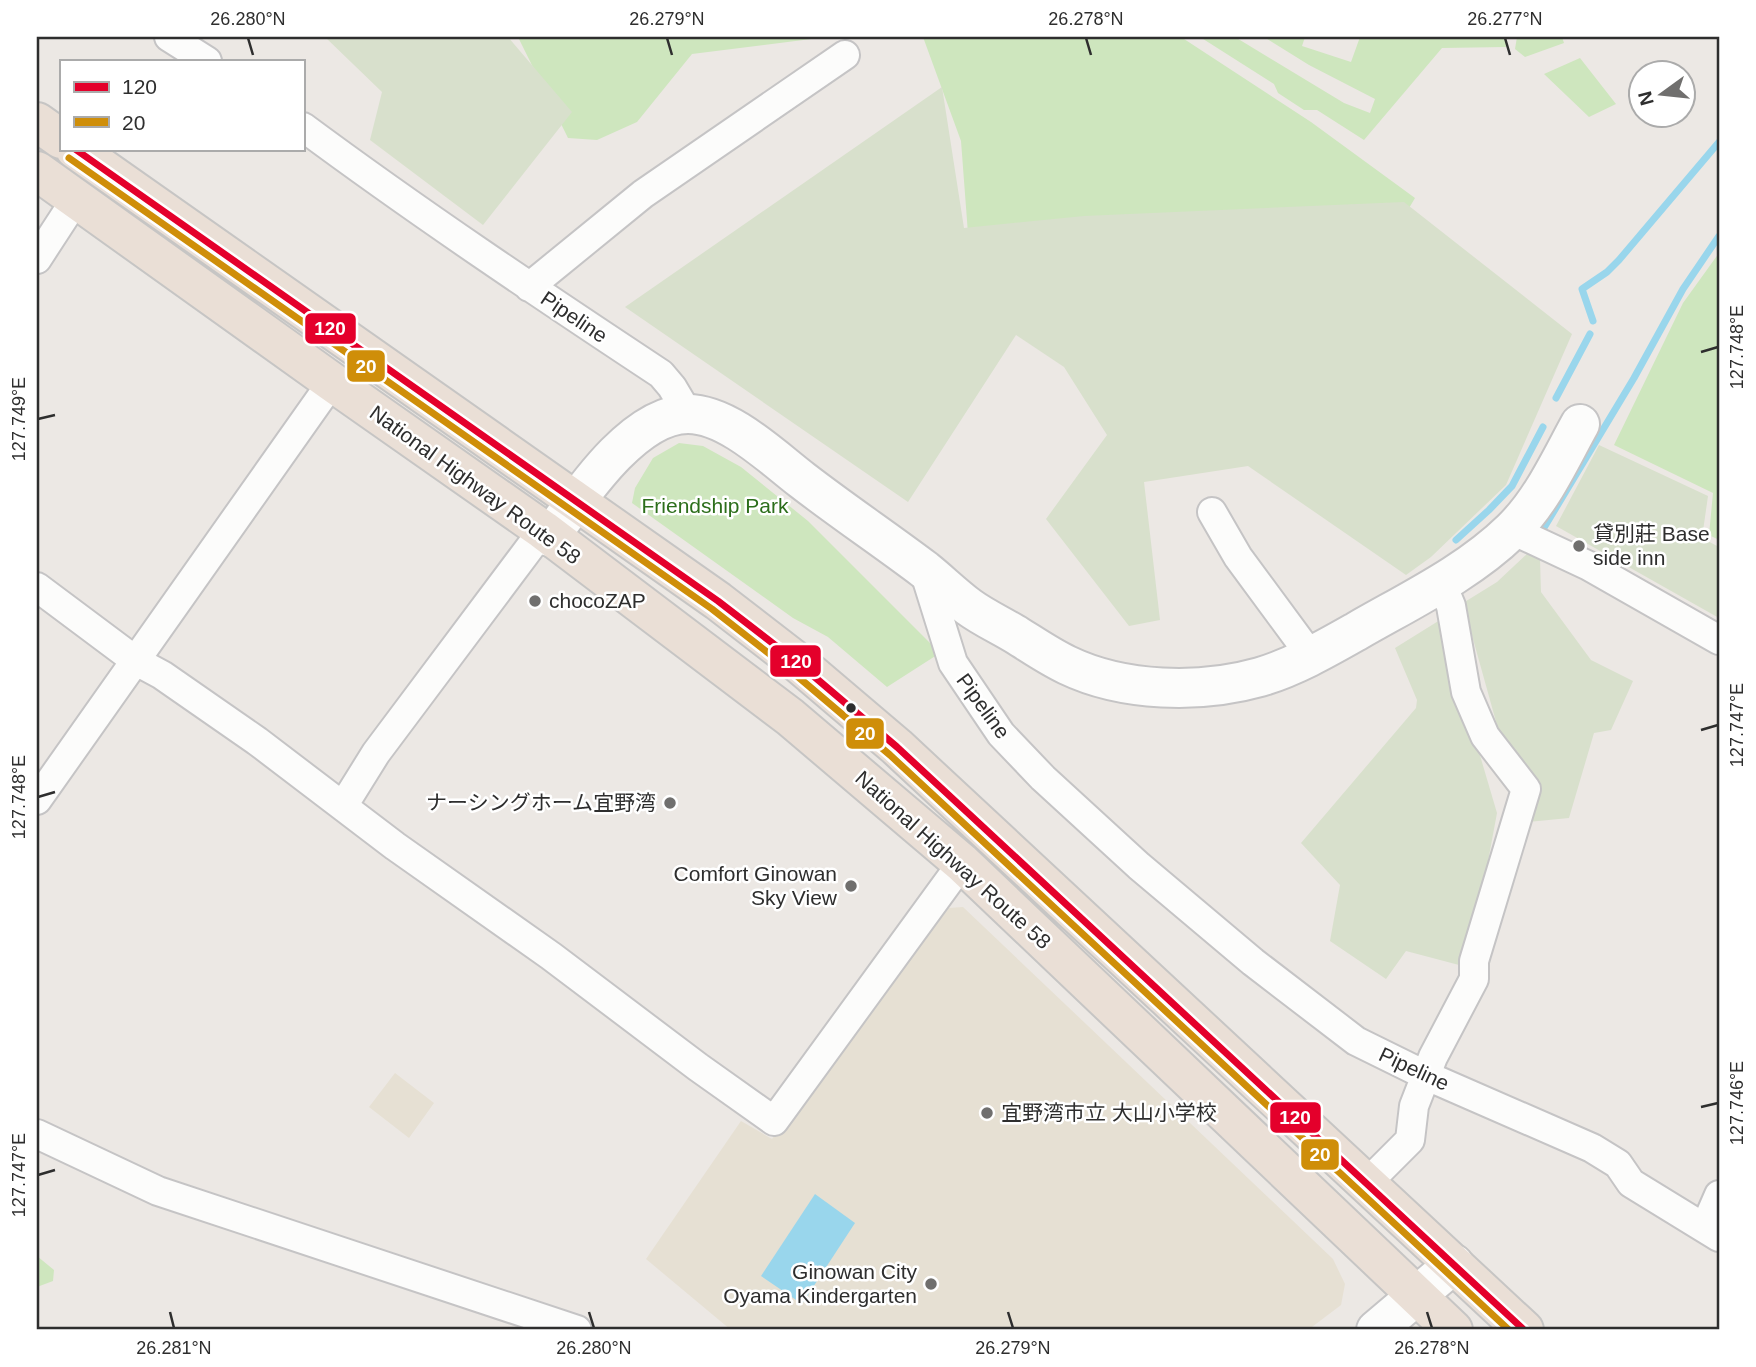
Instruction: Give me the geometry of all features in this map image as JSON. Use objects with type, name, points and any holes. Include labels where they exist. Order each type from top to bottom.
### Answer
[{"type":"highway","points":[[37,122],[60,138]]},
{"type":"highway","name":"National Highway Route 58","points":[[76,150],[718,601],[797,662],[897,747],[1524,1330]]},
{"type":"highway","name":"National Highway Route 58","points":[[37,171],[546,534],[790,717],[962,863],[1453,1330]]},
{"type":"street","points":[[169,37],[204,60]]},
{"type":"street","points":[[529,287],[643,194],[845,55]]},
{"type":"street","name":"Pipeline","points":[[304,128],[529,287],[661,374],[688,414]]},
{"type":"street","points":[[37,259],[76,199]]},
{"type":"street","points":[[37,800],[332,383]]},
{"type":"street","points":[[342,806],[376,753],[546,534],[614,455],[641,432],[666,419],[688,414],[715,419],[747,437],[822,496],[925,570],[970,608],[1068,666],[1113,681],[1156,688],[1203,687],[1260,677],[1311,656],[1472,563],[1512,530],[1545,488],[1580,424]]},
{"type":"street","points":[[1212,512],[1238,558],[1311,656]]},
{"type":"street","points":[[1512,530],[1588,566],[1719,640]]},
{"type":"street","name":"Pipeline","points":[[925,570],[953,663],[1001,734],[1043,778],[1139,866],[1253,962],[1356,1041],[1427,1076],[1592,1149],[1618,1164],[1631,1183],[1712,1232]]},
{"type":"street","points":[[1367,1183],[1409,1140],[1414,1106],[1433,1057],[1474,979],[1474,961],[1526,789],[1485,736],[1466,692],[1451,606],[1441,582]]},
{"type":"street","points":[[37,587],[136,661],[162,675],[257,741],[774,1121],[962,863]]},
{"type":"street","points":[[37,1134],[158,1191],[577,1330]]},
{"type":"street","points":[[1712,1232],[1719,1195]]},
{"type":"street","points":[[1376,1330],[1454,1265]]},
{"type":"shaded area","name":"宜野湾市立 大山小学校","points":[[963,907],[1333,1259],[1345,1284],[1341,1305],[1308,1330],[731,1330],[646,1259],[741,1121],[772,1139],[949,908]]},
{"type":"shaded area","points":[[395,1073],[434,1103],[409,1138],[369,1107]]},
{"type":"green space","points":[[325,37],[508,37],[572,112],[483,225],[370,140],[382,92]]},
{"type":"green space","points":[[518,37],[827,37],[692,54],[637,122],[597,140],[568,138]]},
{"type":"green space","points":[[923,37],[1181,37],[1311,122],[1415,198],[1373,269],[970,260],[961,141]]},
{"type":"green space","points":[[1200,37],[1235,37],[1344,103],[1370,113],[1375,99],[1309,65],[1264,37],[1305,37],[1302,46],[1351,62],[1360,37],[1507,37],[1506,47],[1442,48],[1364,140],[1317,110],[1304,110],[1278,93],[1274,84]]},
{"type":"green space","points":[[1517,37],[1562,37],[1564,43],[1525,57],[1515,49]]},
{"type":"green space","points":[[1580,58],[1616,104],[1589,117],[1544,74]]},
{"type":"green space","points":[[942,87],[964,228],[1084,216],[1404,202],[1572,334],[1506,485],[1431,557],[1406,575],[1248,466],[1144,482],[1160,620],[1129,626],[1046,519],[1107,435],[1064,367],[1016,335],[908,502],[625,307]]},
{"type":"green space","points":[[1719,253],[1719,540],[1709,535],[1713,493],[1614,445],[1683,303]]},
{"type":"green space","name":"Friendship Park","points":[[679,443],[703,446],[741,467],[808,521],[940,653],[887,687],[828,637],[793,618],[632,503],[635,488],[653,458]]},
{"type":"green space","points":[[1599,445],[1708,496],[1702,538],[1719,547],[1719,618],[1556,526]]},
{"type":"green space","points":[[1530,551],[1540,559],[1541,592],[1591,660],[1633,681],[1611,730],[1594,733],[1569,818],[1528,822],[1500,736],[1463,603],[1497,582]]},
{"type":"green space","points":[[1440,620],[1497,813],[1486,872],[1459,965],[1406,951],[1386,979],[1330,941],[1340,885],[1301,843],[1416,708],[1417,700],[1395,648]]},
{"type":"green space","points":[[37,1256],[54,1270],[53,1281],[37,1287]]},
{"type":"water","points":[[815,1194],[855,1223],[802,1304],[761,1276]]},
{"type":"waterway","points":[[1593,321],[1582,289],[1619,260],[1719,142]]},
{"type":"waterway","points":[[1542,531],[1634,378],[1683,289],[1719,236]]},
{"type":"waterway","points":[[1556,398],[1590,334]]},
{"type":"waterway","points":[[1456,540],[1512,486],[1543,427]]},
{"type":"transit line","name":"120","points":[[76,150],[718,601],[797,662],[897,747],[1524,1330]]},
{"type":"transit line","name":"20","points":[[69,158],[712,609],[790,670],[890,755],[1509,1330]]},
{"type":"place","name":"貸別莊 Base side inn","points":[[1579,546]]},
{"type":"place","name":"chocoZAP","points":[[535,601]]},
{"type":"place","name":"ナーシングホーム宜野湾","points":[[670,803]]},
{"type":"place","name":"Comfort Ginowan Sky View","points":[[851,886]]},
{"type":"place","name":"宜野湾市立 大山小学校","points":[[987,1113]]},
{"type":"place","name":"Ginowan City Oyama Kindergarten","points":[[931,1284]]}]
